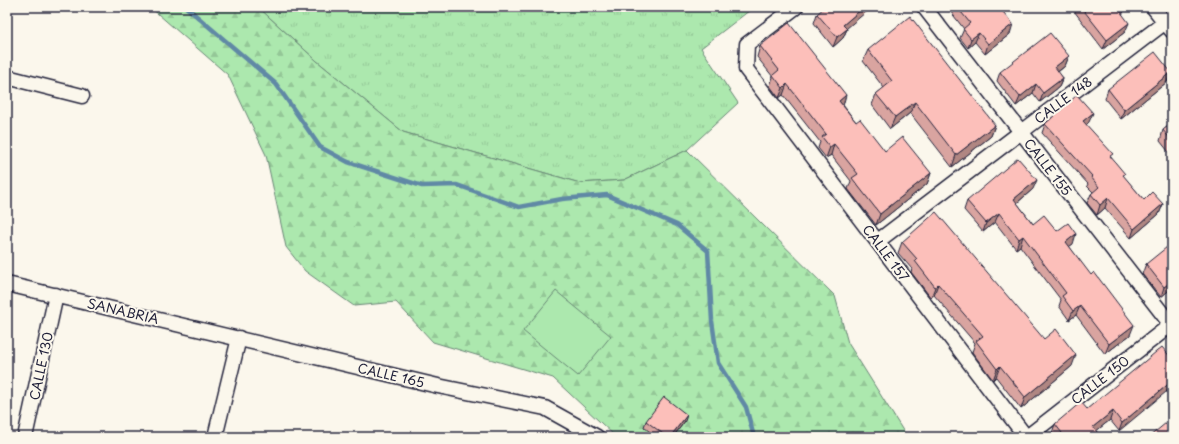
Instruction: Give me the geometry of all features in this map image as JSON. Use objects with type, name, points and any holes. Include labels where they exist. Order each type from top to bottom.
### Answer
[{"type":"street","name":"CALLE 157","points":[[796,7],[747,44],[746,69],[1027,437]]},
{"type":"street","name":"CALLE 155","points":[[924,7],[1172,325]]},
{"type":"street","points":[[1153,7],[1170,24]]},
{"type":"street","name":"CALLE 148","points":[[878,242],[1021,133],[1170,24]]},
{"type":"street","points":[[7,77],[82,96]]},
{"type":"street","name":"SANABRIA","points":[[7,284],[238,338]]},
{"type":"street","name":"CALLE 130","points":[[25,437],[56,295]]},
{"type":"street","name":"CALLE 150","points":[[1027,437],[1172,325]]},
{"type":"street","points":[[215,437],[238,338]]},
{"type":"street","name":"CALLE 165","points":[[238,338],[438,386],[545,408],[597,437]]},
{"type":"green space","points":[[150,7],[258,7],[317,61],[403,132],[580,183],[624,180],[687,150],[835,296],[848,343],[907,437],[616,437],[553,378],[433,342],[396,302],[354,306],[305,271],[286,247],[266,155],[228,75]]},
{"type":"green space","points":[[258,7],[754,7],[701,48],[738,103],[687,150],[624,180],[580,183],[403,132],[317,61]]},
{"type":"green space","points":[[556,291],[611,336],[578,376],[523,331]]},
{"type":"building","points":[[825,7],[864,7],[843,25],[847,29],[837,37],[817,14]]},
{"type":"building","points":[[957,7],[999,7],[1013,24],[988,44],[979,33],[971,39],[963,29],[970,23]]},
{"type":"building","points":[[1081,7],[1125,7],[1120,11],[1129,23],[1107,40]]},
{"type":"building","points":[[910,16],[995,125],[956,155],[915,102],[895,117],[876,94],[892,81],[868,50]]},
{"type":"building","points":[[789,23],[846,95],[839,101],[856,122],[860,119],[885,151],[902,137],[931,173],[880,214],[852,178],[858,174],[834,144],[830,147],[822,137],[826,134],[787,84],[783,88],[773,75],[779,70],[760,46]]},
{"type":"building","points":[[1050,33],[1069,56],[1055,67],[1063,78],[1043,93],[1036,84],[1020,97],[1000,72]]},
{"type":"building","points":[[1155,52],[1171,72],[1124,110],[1108,89]]},
{"type":"building","points":[[1077,95],[1093,113],[1083,121],[1113,154],[1110,156],[1125,174],[1123,175],[1144,200],[1152,192],[1163,204],[1134,229],[1108,198],[1100,205],[1091,194],[1099,187],[1091,177],[1092,176],[1045,124]]},
{"type":"building","points":[[1172,123],[1172,141],[1163,130]]},
{"type":"building","points":[[1018,158],[1037,180],[1014,199],[1033,224],[1044,215],[1057,231],[1068,223],[1076,234],[1066,242],[1091,275],[1094,272],[1134,325],[1109,344],[1080,306],[1073,311],[1062,296],[1066,293],[1023,236],[1019,239],[999,213],[986,223],[967,201]]},
{"type":"building","points":[[936,212],[1044,339],[1056,329],[1076,355],[1025,397],[1000,366],[997,369],[976,341],[983,336],[938,284],[935,287],[915,261],[917,259],[902,242]]},
{"type":"building","points":[[1172,243],[1172,281],[1164,287],[1146,264]]},
{"type":"building","points":[[1162,347],[1172,359],[1172,381],[1122,423],[1113,411],[1093,427],[1101,437],[1065,437],[1055,424],[1081,402],[1087,409]]},
{"type":"building","points":[[664,397],[687,415],[670,437],[667,437],[646,421]]},
{"type":"building","points":[[1172,418],[1172,437],[1149,437]]},
{"type":"waterway","points":[[186,7],[276,84],[320,147],[348,162],[422,186],[457,185],[519,207],[562,199],[607,195],[677,225],[708,251],[712,321],[718,363],[746,407],[754,437]]}]
